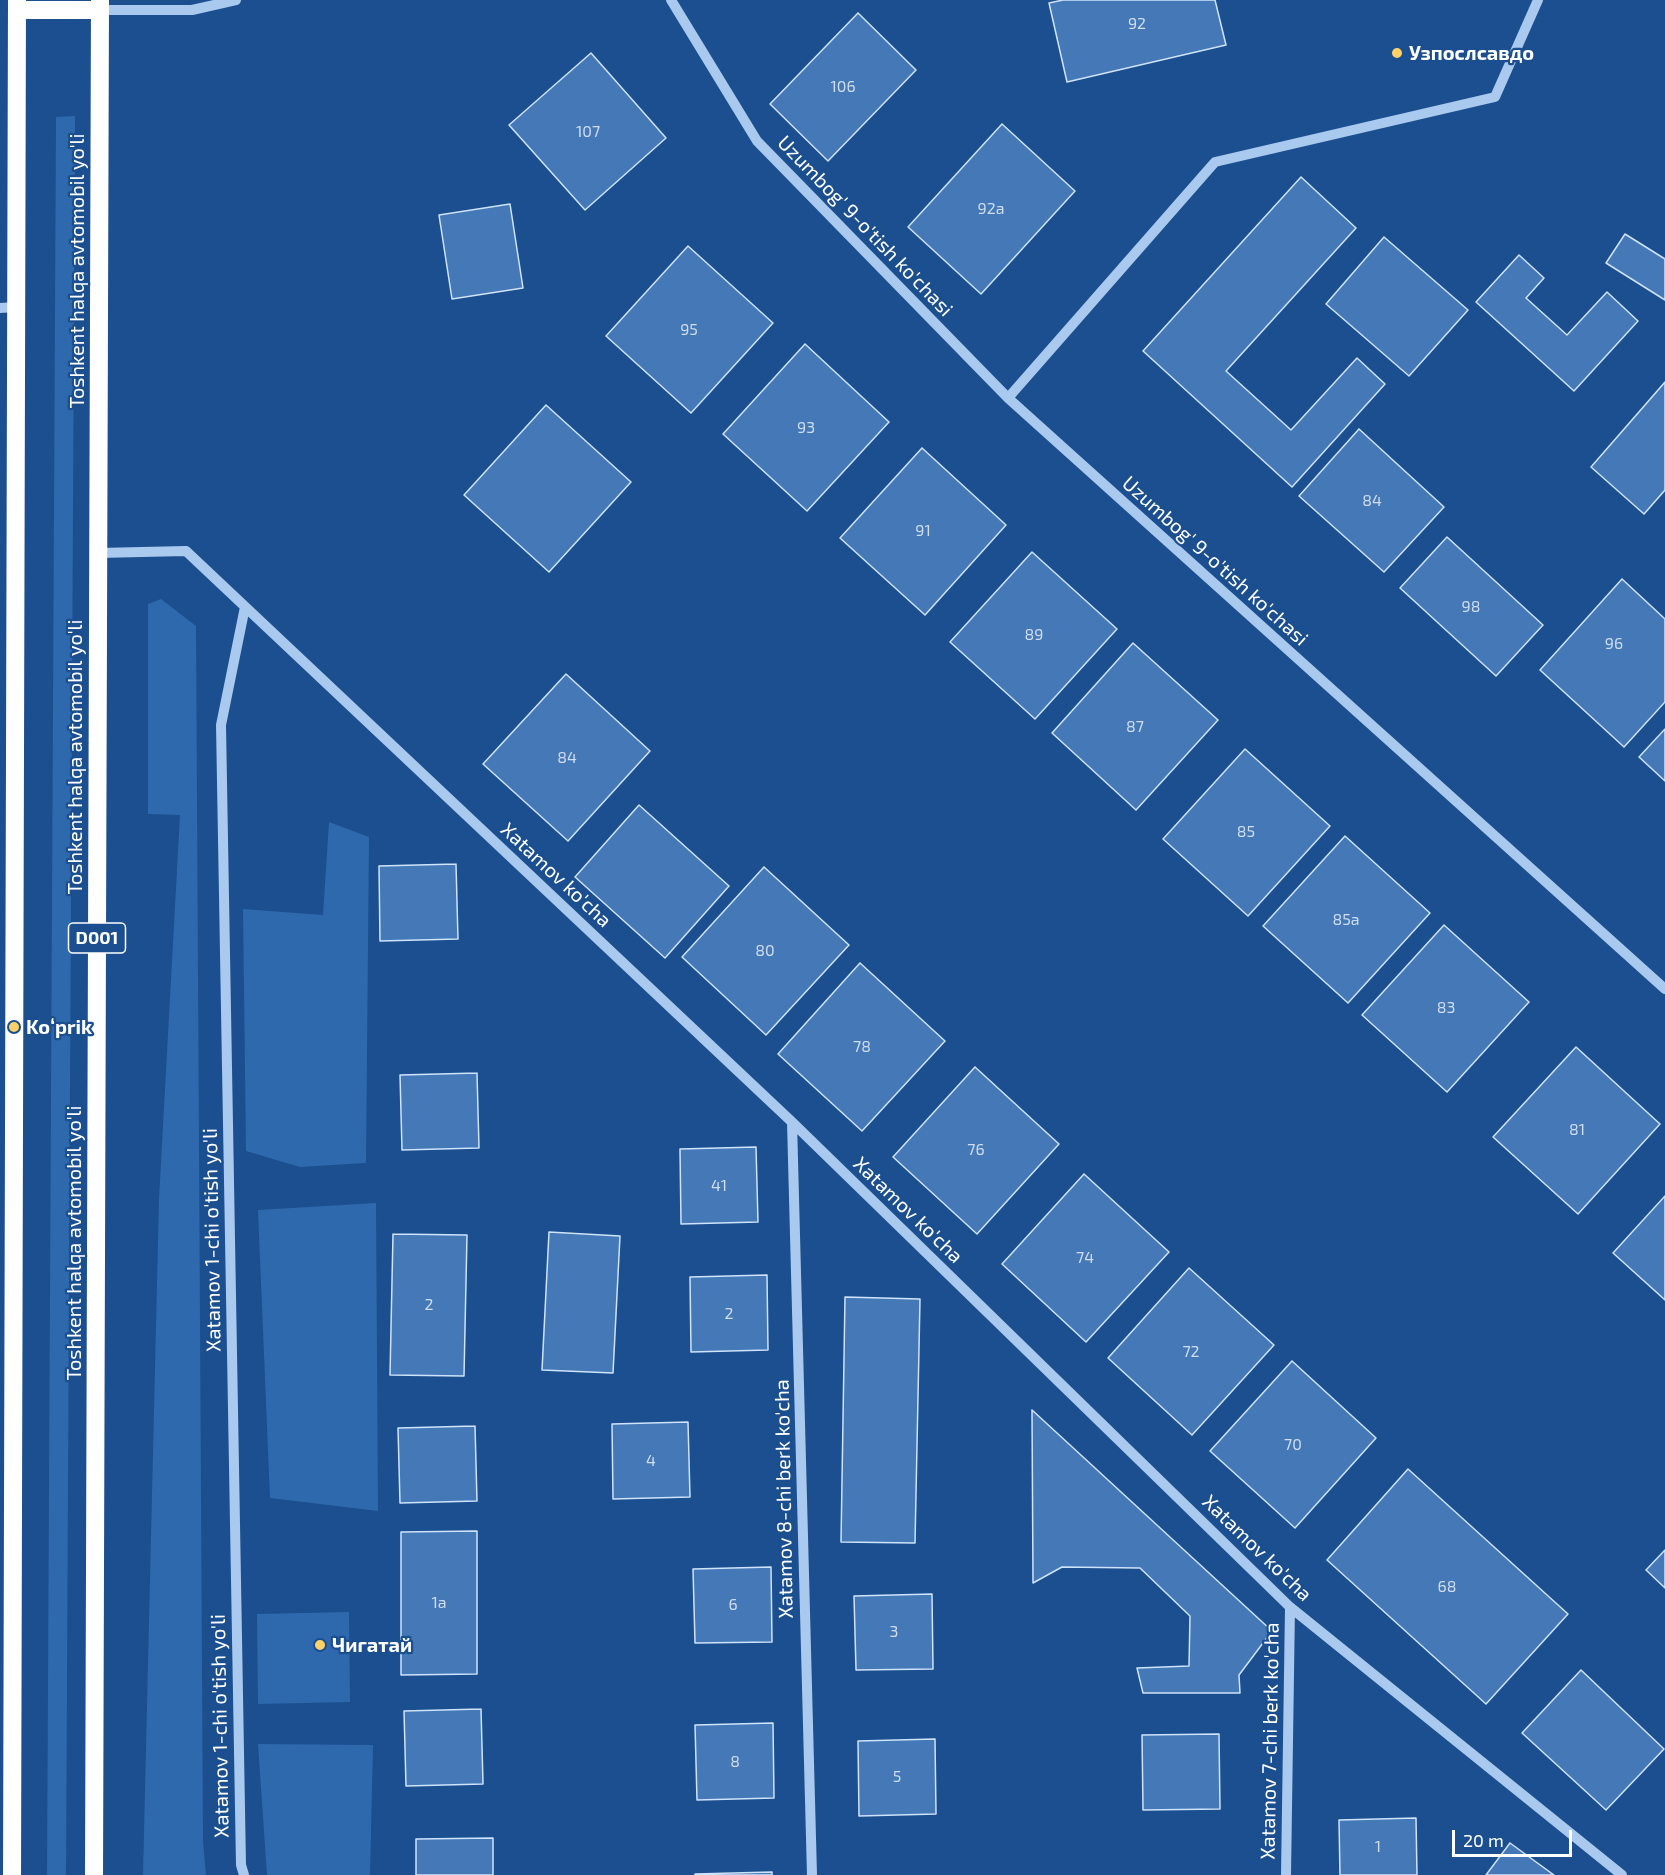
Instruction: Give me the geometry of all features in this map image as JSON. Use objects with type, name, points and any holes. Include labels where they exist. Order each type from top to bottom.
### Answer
[{"type":"highway","points":[[12,1875],[8,307],[17,5],[100,5]]},
{"type":"highway","name":"Toshkent halqa avtomobil yo'li","points":[[94,1875],[100,5]]},
{"type":"street","points":[[100,5],[192,5],[236,0]]},
{"type":"street","name":"Uzumbog' 9-o'tish ko'chasi","points":[[671,0],[758,141],[1008,399],[1665,990]]},
{"type":"street","points":[[1008,399],[1215,162],[1496,97],[1539,0]]},
{"type":"street","name":"Xatamov ko'cha","points":[[98,553],[186,552],[792,1122],[1290,1607],[1622,1875]]},
{"type":"street","name":"Xatamov 1-chi o'tish yo'li","points":[[244,1875],[241,1853],[221,725],[245,607]]},
{"type":"street","name":"Xatamov 8-chi berk ko'cha","points":[[792,1122],[812,1875]]},
{"type":"street","name":"Xatamov 7-chi berk ko'cha","points":[[1286,1875],[1290,1607]]},
{"type":"shaded area","points":[[75,116],[66,1875],[47,1875],[56,117]]},
{"type":"shaded area","points":[[161,599],[196,626],[203,1842],[206,1875],[143,1875],[159,1199],[180,815],[148,814],[148,604]]},
{"type":"shaded area","points":[[329,822],[369,837],[366,1163],[300,1167],[246,1151],[243,909],[323,915]]},
{"type":"shaded area","points":[[376,1203],[378,1511],[270,1498],[258,1210]]},
{"type":"shaded area","points":[[349,1612],[350,1702],[258,1704],[257,1614]]},
{"type":"shaded area","points":[[258,1744],[373,1745],[370,1875],[267,1875]]},
{"type":"building","points":[[1063,0],[1215,0],[1226,45],[1067,82],[1049,3]]},
{"type":"building","points":[[858,13],[916,70],[828,161],[770,104]]},
{"type":"building","points":[[591,53],[666,138],[585,210],[509,125]]},
{"type":"building","points":[[1002,124],[1075,191],[981,294],[908,227]]},
{"type":"building","points":[[1301,177],[1356,228],[1226,371],[1291,430],[1357,358],[1385,384],[1292,487],[1143,351]]},
{"type":"building","points":[[510,204],[523,288],[452,299],[439,215]]},
{"type":"building","points":[[1625,234],[1665,259],[1665,300],[1606,263]]},
{"type":"building","points":[[1384,237],[1468,310],[1409,376],[1326,304]]},
{"type":"building","points":[[688,246],[773,323],[691,413],[606,336]]},
{"type":"building","points":[[1519,255],[1544,278],[1526,298],[1567,335],[1607,292],[1638,321],[1574,391],[1476,302]]},
{"type":"building","points":[[805,344],[889,422],[807,511],[723,434]]},
{"type":"building","points":[[1665,382],[1665,490],[1644,514],[1591,467]]},
{"type":"building","points":[[546,405],[631,482],[549,572],[464,495]]},
{"type":"building","points":[[1359,429],[1444,507],[1384,572],[1299,496]]},
{"type":"building","points":[[922,448],[1006,525],[925,615],[840,538]]},
{"type":"building","points":[[1447,537],[1543,625],[1496,676],[1400,588]]},
{"type":"building","points":[[1032,552],[1117,629],[1035,719],[950,642]]},
{"type":"building","points":[[1622,579],[1665,619],[1665,702],[1624,747],[1540,670]]},
{"type":"building","points":[[1133,643],[1218,720],[1136,810],[1052,733]]},
{"type":"building","points":[[566,674],[650,751],[568,841],[483,764]]},
{"type":"building","points":[[1665,729],[1665,781],[1639,757]]},
{"type":"building","points":[[1245,749],[1330,826],[1248,916],[1163,839]]},
{"type":"building","points":[[639,805],[729,886],[665,958],[575,877]]},
{"type":"building","points":[[1345,836],[1430,913],[1348,1003],[1263,926]]},
{"type":"building","points":[[456,864],[458,939],[380,941],[379,866]]},
{"type":"building","points":[[764,867],[849,945],[766,1035],[682,957]]},
{"type":"building","points":[[1444,925],[1529,1002],[1447,1092],[1362,1015]]},
{"type":"building","points":[[860,963],[945,1041],[862,1131],[778,1054]]},
{"type":"building","points":[[1576,1047],[1660,1124],[1578,1214],[1493,1137]]},
{"type":"building","points":[[975,1067],[1059,1144],[977,1234],[893,1157]]},
{"type":"building","points":[[477,1073],[479,1148],[402,1150],[400,1075]]},
{"type":"building","points":[[756,1147],[758,1222],[681,1224],[680,1149]]},
{"type":"building","points":[[1084,1174],[1169,1252],[1086,1342],[1002,1264]]},
{"type":"building","points":[[1665,1196],[1665,1300],[1613,1253]]},
{"type":"building","points":[[549,1232],[620,1236],[613,1373],[542,1370]]},
{"type":"building","points":[[393,1234],[467,1235],[464,1376],[390,1375]]},
{"type":"building","points":[[1189,1268],[1274,1345],[1192,1435],[1108,1358]]},
{"type":"building","points":[[767,1275],[768,1350],[691,1352],[690,1277]]},
{"type":"building","points":[[845,1297],[920,1299],[915,1543],[841,1542]]},
{"type":"building","points":[[1292,1361],[1376,1438],[1295,1528],[1210,1451]]},
{"type":"building","points":[[1032,1410],[1272,1631],[1239,1675],[1240,1693],[1143,1693],[1137,1668],[1189,1666],[1190,1616],[1140,1568],[1062,1567],[1033,1583]]},
{"type":"building","points":[[688,1422],[690,1497],[613,1499],[612,1424]]},
{"type":"building","points":[[475,1426],[477,1501],[400,1503],[398,1428]]},
{"type":"building","points":[[1408,1469],[1568,1614],[1486,1704],[1327,1560]]},
{"type":"building","points":[[477,1531],[477,1674],[401,1675],[401,1532]]},
{"type":"building","points":[[1665,1550],[1665,1588],[1646,1570]]},
{"type":"building","points":[[771,1567],[772,1642],[695,1643],[693,1569]]},
{"type":"building","points":[[932,1594],[933,1669],[856,1670],[854,1596]]},
{"type":"building","points":[[1581,1670],[1664,1749],[1606,1810],[1522,1733]]},
{"type":"building","points":[[481,1709],[483,1784],[406,1786],[404,1711]]},
{"type":"building","points":[[773,1723],[774,1798],[697,1800],[695,1725]]},
{"type":"building","points":[[1219,1734],[1220,1809],[1143,1810],[1142,1735]]},
{"type":"building","points":[[935,1739],[936,1814],[859,1816],[858,1741]]},
{"type":"building","points":[[1416,1818],[1417,1875],[1340,1875],[1339,1820]]},
{"type":"building","points":[[493,1838],[493,1875],[416,1875],[416,1839]]},
{"type":"building","points":[[1510,1843],[1554,1875],[1486,1875]]},
{"type":"building","points":[[772,1872],[772,1875],[695,1875],[695,1874]]},
{"type":"place","name":"Узпослсавдо","points":[[1397,53]]},
{"type":"place","name":"Koʻprik","points":[[14,1027]]},
{"type":"place","name":"Чигатай","points":[[320,1645]]}]
